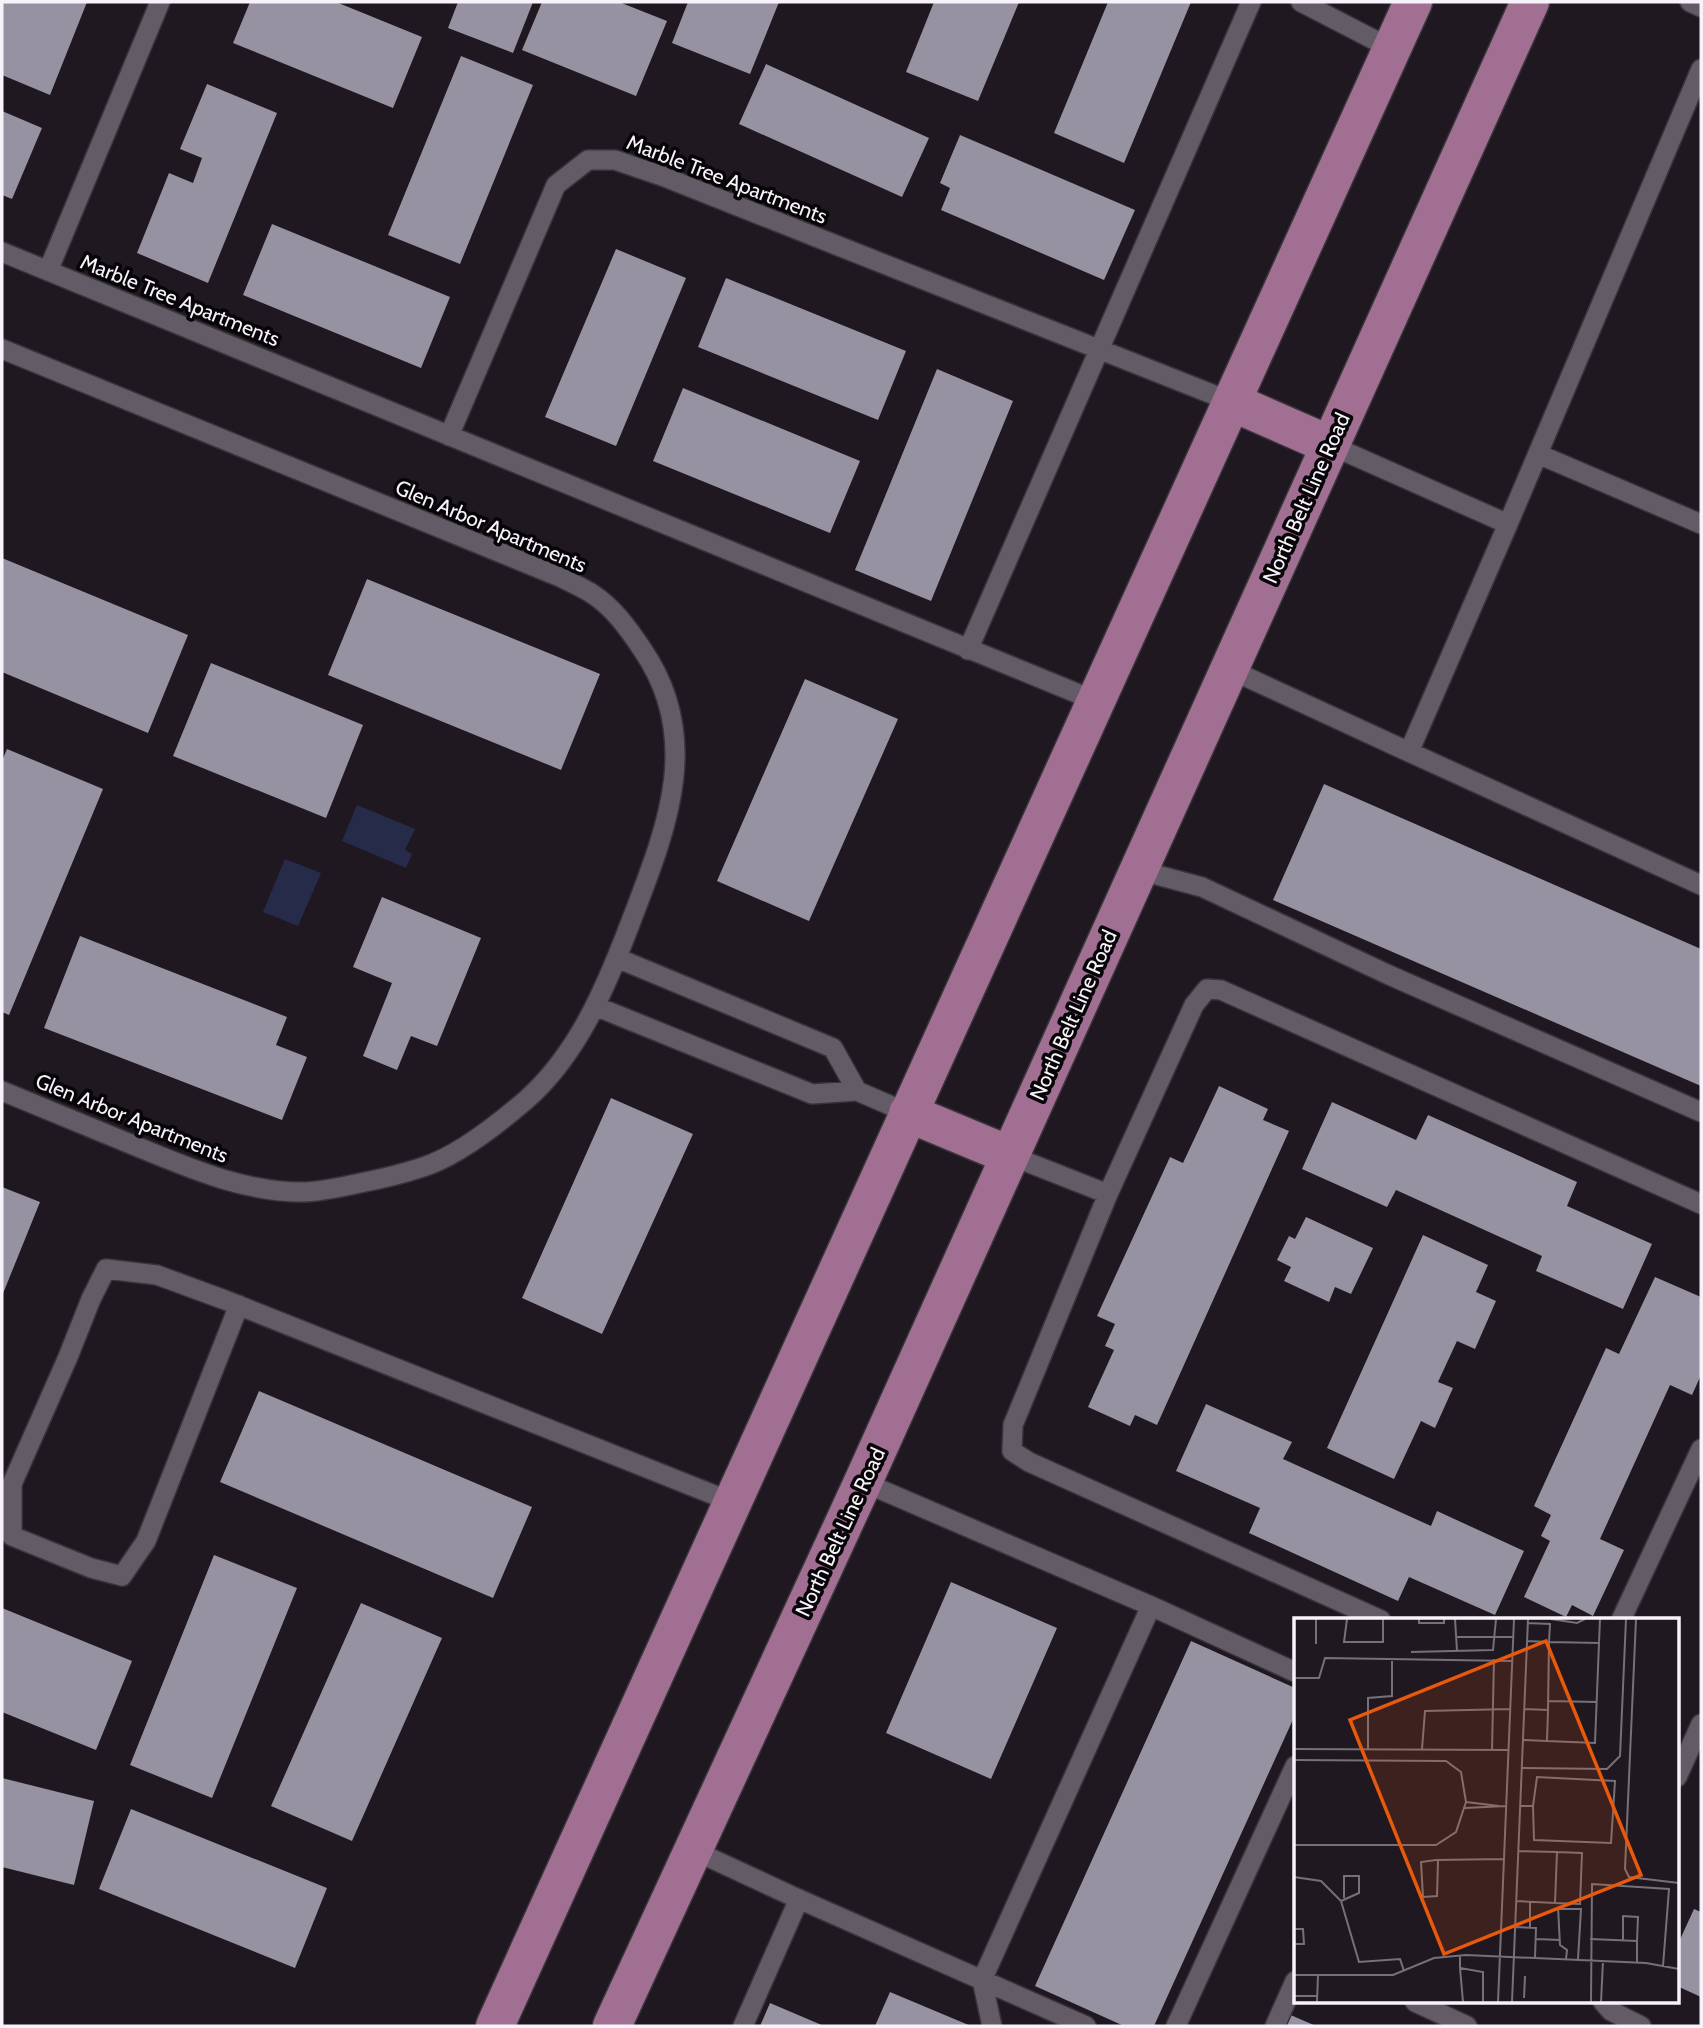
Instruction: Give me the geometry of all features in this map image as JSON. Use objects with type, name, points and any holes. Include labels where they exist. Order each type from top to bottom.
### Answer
[{"type":"main road","points":[[495,2026],[1413,2]]},
{"type":"main road","name":"North Belt Line Road","points":[[612,2026],[863,1482],[1530,2]]},
{"type":"main road","points":[[1232,402],[1330,445]]},
{"type":"main road","points":[[908,1113],[1009,1155]]},
{"type":"lane","name":"Marble Tree Apartments","points":[[48,271],[160,2]]},
{"type":"lane","points":[[968,650],[1251,2]]},
{"type":"lane","points":[[1301,2],[1392,49]]},
{"type":"lane","points":[[1690,2],[1701,7]]},
{"type":"lane","points":[[1409,752],[1701,69]]},
{"type":"lane","name":"Marble Tree Apartments","points":[[449,436],[556,185],[588,160],[615,160],[663,176],[1232,402]]},
{"type":"lane","name":"Marble Tree Apartments","points":[[2,252],[1096,701]]},
{"type":"lane","name":"Glen Arbor Apartments","points":[[2,349],[560,577],[593,594],[618,616],[654,666],[673,718],[675,753],[668,814],[659,848],[617,958],[595,1006],[554,1071],[527,1099],[459,1151],[424,1167],[336,1188],[304,1192],[263,1190],[205,1175],[2,1091]]},
{"type":"lane","points":[[1330,445],[1508,524]]},
{"type":"lane","points":[[1538,454],[1701,524]]},
{"type":"lane","points":[[1229,669],[1701,885]]},
{"type":"lane","points":[[1138,870],[1202,887],[1389,975],[1701,1112]]},
{"type":"lane","points":[[617,958],[833,1048],[857,1091]]},
{"type":"lane","points":[[1377,1618],[1029,1462],[1012,1451],[1013,1425],[1108,1194],[1194,1005],[1207,989],[1222,990],[1701,1204]]},
{"type":"lane","points":[[595,1006],[812,1094],[857,1091],[908,1113]]},
{"type":"lane","points":[[1009,1155],[1108,1194]]},
{"type":"lane","points":[[239,1305],[146,1541],[122,1576],[91,1568],[12,1536],[12,1484],[106,1269],[156,1275],[239,1305],[732,1502]]},
{"type":"lane","points":[[1622,1618],[1701,1449]]},
{"type":"lane","points":[[863,1482],[1151,1606],[1294,1672]]},
{"type":"lane","points":[[992,2026],[982,1980],[1151,1606]]},
{"type":"lane","points":[[1678,1775],[1701,1724]]},
{"type":"lane","points":[[1176,2026],[1294,1768]]},
{"type":"lane","points":[[694,1850],[1086,2026]]},
{"type":"lane","points":[[743,2026],[799,1899]]},
{"type":"lane","points":[[1275,2026],[1294,1983]]},
{"type":"lane","points":[[1419,2004],[1467,2026]]},
{"type":"lane","points":[[1605,2004],[1611,2011],[1640,2026]]},
{"type":"water","points":[[357,805],[415,829],[405,850],[412,854],[406,868],[342,841]]},
{"type":"water","points":[[285,859],[321,873],[298,926],[263,912]]},
{"type":"building","points":[[2,2],[87,2],[50,95],[2,75]]},
{"type":"building","points":[[250,2],[336,2],[422,37],[393,108],[233,43]]},
{"type":"building","points":[[458,2],[533,2],[513,53],[448,28]]},
{"type":"building","points":[[542,2],[619,2],[667,21],[636,96],[522,50]]},
{"type":"building","points":[[688,2],[779,2],[750,74],[672,43]]},
{"type":"building","points":[[934,2],[1019,2],[978,101],[906,72]]},
{"type":"building","points":[[1108,2],[1191,2],[1124,163],[1054,133]]},
{"type":"building","points":[[461,56],[533,85],[460,264],[388,235]]},
{"type":"building","points":[[766,64],[929,138],[902,197],[739,124]]},
{"type":"building","points":[[207,84],[277,113],[208,283],[137,253],[169,173],[193,183],[202,158],[180,149]]},
{"type":"building","points":[[2,111],[42,128],[12,199],[2,195]]},
{"type":"building","points":[[960,135],[1135,210],[1104,280],[941,210],[950,188],[940,183]]},
{"type":"building","points":[[272,224],[450,297],[421,368],[243,295]]},
{"type":"building","points":[[616,249],[686,278],[616,446],[545,417]]},
{"type":"building","points":[[726,278],[906,351],[878,420],[698,347]]},
{"type":"building","points":[[937,369],[1013,401],[931,601],[855,570]]},
{"type":"building","points":[[683,388],[860,461],[830,533],[653,461]]},
{"type":"building","points":[[2,558],[188,635],[148,733],[2,672]]},
{"type":"building","points":[[367,579],[600,674],[561,770],[328,675]]},
{"type":"building","points":[[211,663],[363,725],[326,818],[173,756]]},
{"type":"building","points":[[805,679],[898,719],[809,921],[717,881]]},
{"type":"building","points":[[7,749],[103,789],[9,1015],[2,1012],[2,761]]},
{"type":"building","points":[[1324,784],[1701,949],[1701,1086],[1273,900]]},
{"type":"building","points":[[382,897],[481,938],[437,1046],[411,1036],[397,1070],[363,1056],[392,983],[353,967]]},
{"type":"building","points":[[80,936],[287,1017],[276,1045],[307,1057],[282,1120],[44,1028]]},
{"type":"building","points":[[1219,1086],[1268,1109],[1263,1120],[1289,1131],[1157,1425],[1135,1415],[1130,1426],[1088,1407],[1114,1350],[1105,1346],[1115,1324],[1097,1316],[1170,1157],[1183,1163]]},
{"type":"building","points":[[611,1098],[693,1134],[602,1334],[522,1298]]},
{"type":"building","points":[[1332,1102],[1416,1140],[1428,1115],[1577,1182],[1567,1206],[1652,1244],[1623,1309],[1536,1271],[1542,1256],[1396,1190],[1387,1207],[1302,1169]]},
{"type":"building","points":[[2,1187],[40,1202],[2,1296]]},
{"type":"building","points":[[1306,1217],[1373,1248],[1351,1294],[1335,1287],[1329,1302],[1284,1281],[1291,1267],[1277,1260],[1289,1236],[1295,1239]]},
{"type":"building","points":[[1423,1235],[1488,1265],[1476,1292],[1496,1301],[1475,1349],[1457,1341],[1438,1382],[1453,1388],[1435,1428],[1421,1421],[1394,1479],[1327,1448]]},
{"type":"building","points":[[1655,1277],[1701,1297],[1701,1375],[1692,1395],[1670,1385],[1600,1539],[1624,1550],[1593,1616],[1572,1605],[1566,1617],[1524,1597],[1550,1541],[1541,1536],[1551,1515],[1534,1506],[1606,1348],[1619,1354]]},
{"type":"building","points":[[259,1391],[532,1507],[493,1598],[220,1482]]},
{"type":"building","points":[[1206,1404],[1292,1442],[1283,1459],[1431,1526],[1437,1511],[1524,1551],[1495,1615],[1409,1577],[1398,1601],[1249,1533],[1260,1508],[1176,1471]]},
{"type":"building","points":[[214,1555],[297,1588],[212,1798],[130,1765]]},
{"type":"building","points":[[951,1582],[1057,1628],[991,1779],[886,1733]]},
{"type":"building","points":[[361,1603],[442,1638],[352,1841],[271,1806]]},
{"type":"building","points":[[2,1608],[132,1661],[96,1750],[2,1712]]},
{"type":"building","points":[[1191,1641],[1294,1688],[1294,1717],[1154,2026],[1124,2026],[1035,1986]]},
{"type":"building","points":[[2,1778],[94,1801],[74,1885],[2,1867]]},
{"type":"building","points":[[131,1809],[327,1888],[295,1968],[99,1889]]},
{"type":"building","points":[[1694,1909],[1701,1912],[1701,1997],[1678,1986],[1678,1944]]},
{"type":"building","points":[[890,1992],[971,2026],[875,2026]]},
{"type":"building","points":[[770,2003],[824,2026],[760,2026]]},
{"type":"building","points":[[1286,2013],[1316,2026],[1280,2026]]}]
